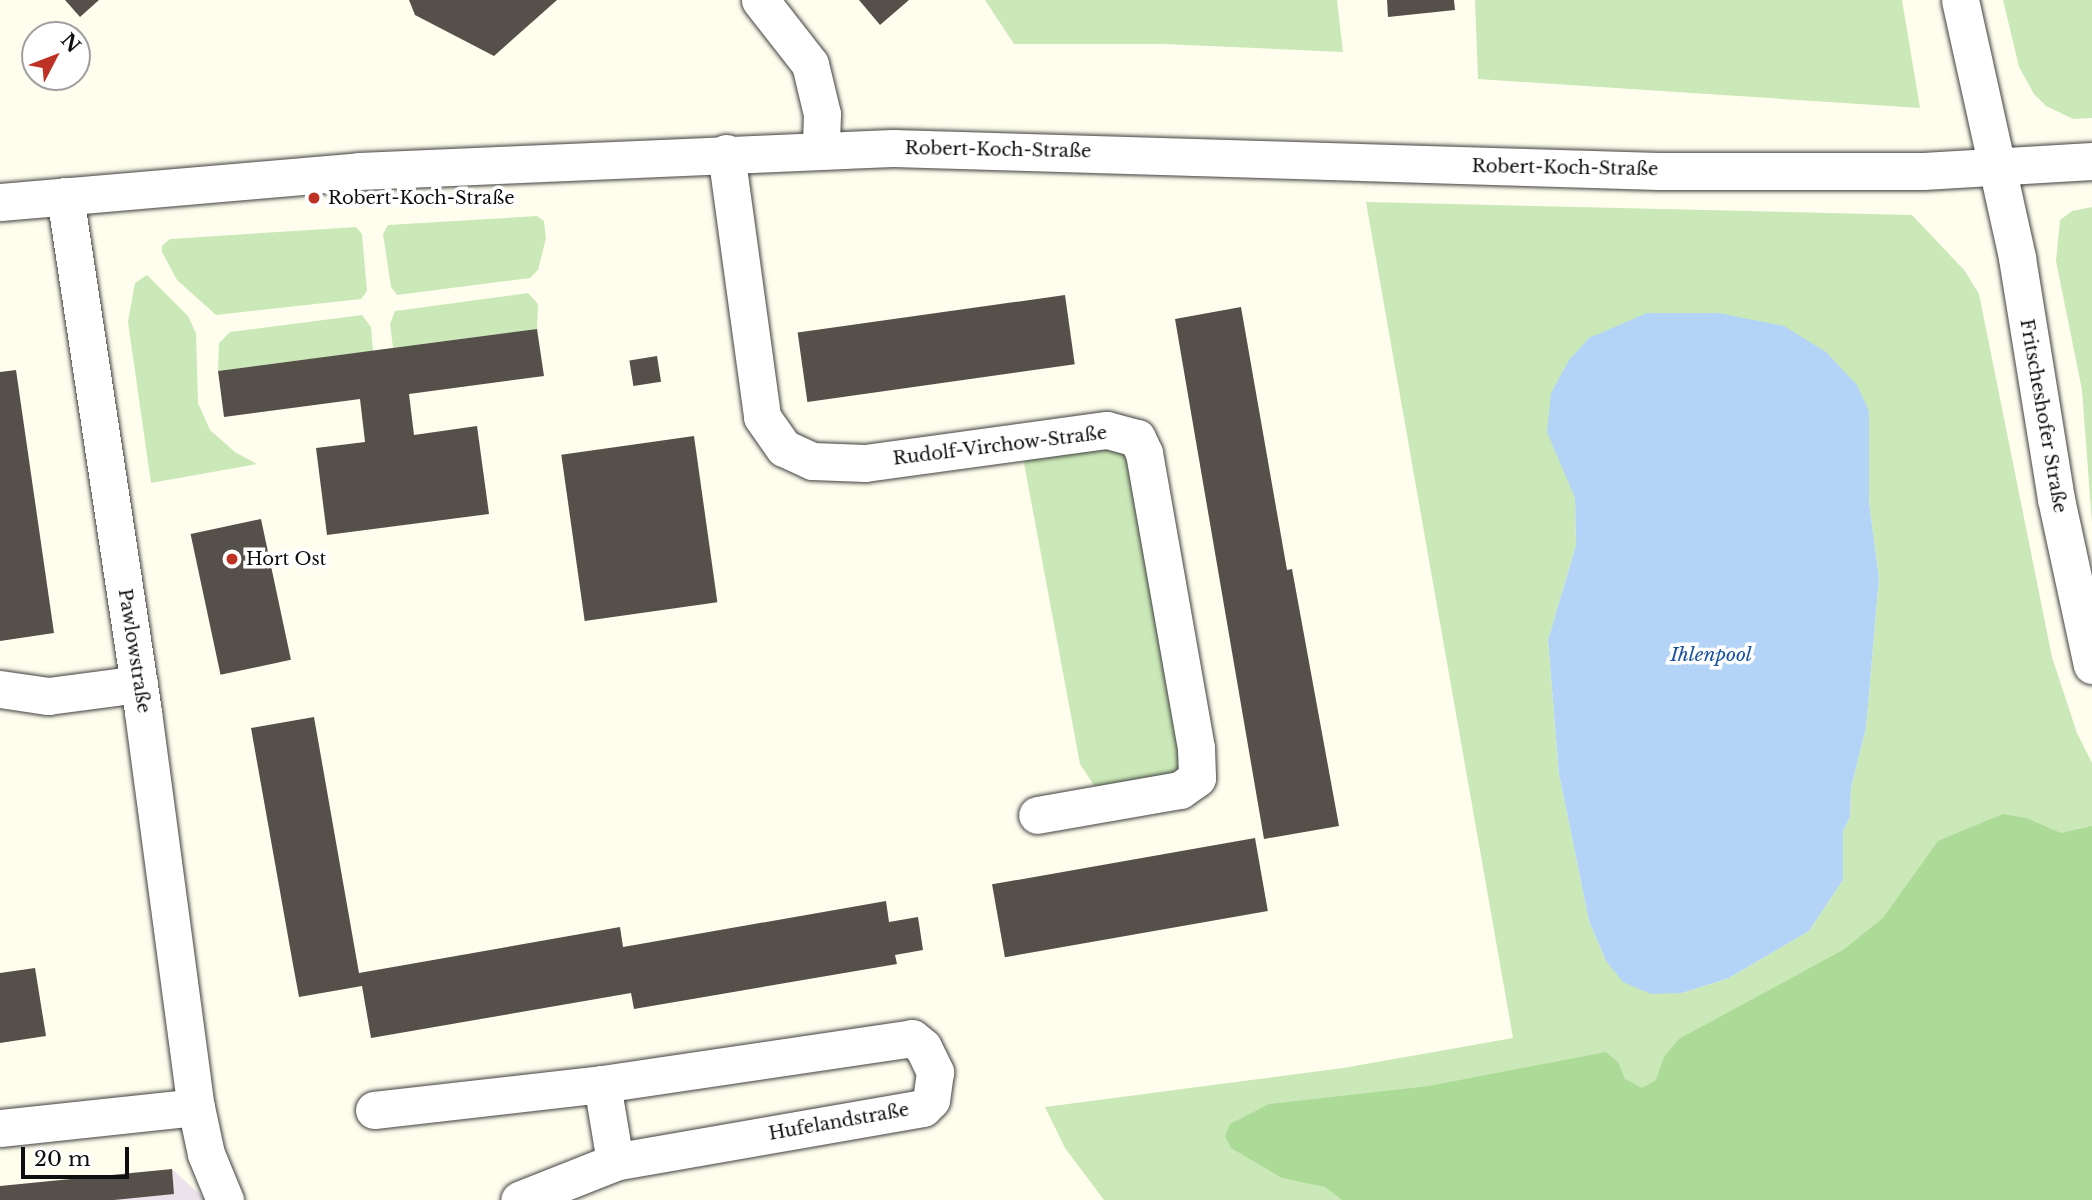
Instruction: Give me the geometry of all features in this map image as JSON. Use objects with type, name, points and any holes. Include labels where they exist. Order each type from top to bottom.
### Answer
[{"type":"street","points":[[761,0],[810,64],[822,114],[821,150]]},
{"type":"street","name":"Fritscheshofer Straße","points":[[1960,0],[1998,166],[2056,499],[2092,665]]},
{"type":"street","name":"Robert-Koch-Straße","points":[[0,202],[359,171],[821,150],[1055,150],[1659,171],[1998,166],[2092,161]]},
{"type":"street","name":"Rudolf-Virchow-Straße","points":[[726,153],[762,417],[771,435],[784,449],[812,461],[865,463],[1107,430],[1137,438],[1144,453],[1198,757],[1197,778],[1180,790],[1037,815]]},
{"type":"street","name":"Pawlowstraße","points":[[65,196],[139,684],[196,1107]]},
{"type":"street","points":[[0,689],[48,696],[139,684]]},
{"type":"street","name":"Hufelandstraße","points":[[374,1110],[602,1084],[912,1038],[923,1047],[935,1072],[931,1100],[923,1108],[615,1162],[519,1200]]},
{"type":"street","points":[[602,1084],[615,1162]]},
{"type":"street","points":[[0,1128],[196,1107],[222,1199]]},
{"type":"shaded area","points":[[172,1169],[206,1200],[0,1200]]},
{"type":"green space","points":[[985,0],[1337,0],[1343,52],[1164,44],[1014,44]]},
{"type":"green space","points":[[1475,0],[1902,0],[1920,108],[1478,79]]},
{"type":"green space","points":[[2003,0],[2092,0],[2092,118],[2073,119],[2046,106],[2034,94],[2019,67]]},
{"type":"green space","points":[[1366,202],[1912,215],[1965,271],[1979,294],[2052,657],[2077,733],[2092,763],[2092,1200],[1104,1200],[1065,1148],[1045,1107],[1343,1068],[1513,1038]],"holes":[[[1568,473],[1869,502],[1879,578],[1866,728],[1851,788],[1850,817],[1843,831],[1843,880],[1809,931],[1729,978],[1682,993],[1606,961],[1589,921],[1559,774],[1548,640],[1576,545],[1575,498]]]},
{"type":"green space","points":[[2092,207],[2092,523],[2082,390],[2056,261],[2060,220],[2072,211]]},
{"type":"green space","points":[[537,216],[544,221],[546,238],[538,270],[530,278],[397,295],[391,287],[383,234],[388,225]]},
{"type":"green space","points":[[356,227],[362,234],[367,291],[361,299],[216,315],[177,280],[162,252],[162,246],[170,239]]},
{"type":"green space","points":[[147,275],[188,316],[196,333],[198,403],[210,430],[235,452],[257,464],[151,483],[128,322],[135,283]]},
{"type":"green space","points":[[528,293],[538,304],[537,329],[393,348],[390,324],[395,311]]},
{"type":"green space","points":[[362,315],[371,327],[373,351],[218,371],[219,343],[230,332]]},
{"type":"green space","points":[[1082,444],[1122,450],[1130,462],[1185,760],[1180,772],[1099,793],[1080,764],[1024,463],[1031,453]]},
{"type":"green space","points":[[2003,814],[2026,818],[2061,833],[2092,826],[2092,1200],[1342,1200],[1325,1187],[1282,1178],[1231,1148],[1225,1136],[1230,1124],[1269,1104],[1429,1086],[1606,1052],[1618,1062],[1625,1079],[1642,1088],[1656,1080],[1664,1057],[1679,1039],[1843,950],[1883,918],[1938,841]]},
{"type":"water","name":"Ihlenpool","points":[[1647,313],[1718,313],[1784,326],[1826,352],[1857,385],[1869,411],[1869,502],[1879,578],[1866,728],[1851,788],[1850,817],[1843,831],[1843,880],[1809,931],[1729,978],[1682,993],[1651,994],[1623,982],[1606,961],[1589,921],[1559,774],[1548,640],[1576,545],[1575,498],[1547,432],[1551,393],[1569,360],[1589,338]]},
{"type":"building","points":[[65,0],[99,0],[80,17]]},
{"type":"building","points":[[409,0],[557,0],[494,56],[415,15]]},
{"type":"building","points":[[859,0],[909,0],[880,25]]},
{"type":"building","points":[[1387,0],[1454,0],[1455,10],[1388,17]]},
{"type":"building","points":[[1065,295],[1075,364],[807,402],[798,333]]},
{"type":"building","points":[[1241,307],[1287,570],[1292,569],[1339,826],[1264,839],[1175,319]]},
{"type":"building","points":[[537,329],[544,376],[409,394],[414,435],[477,426],[489,514],[327,535],[316,448],[365,442],[360,399],[224,417],[218,371]]},
{"type":"building","points":[[657,356],[661,382],[633,386],[629,360]]},
{"type":"building","points":[[16,370],[54,633],[0,641],[0,372]]},
{"type":"building","points":[[694,436],[717,602],[585,621],[561,455]]},
{"type":"building","points":[[261,519],[291,660],[221,675],[191,534]]},
{"type":"building","points":[[314,717],[359,973],[620,927],[623,947],[886,901],[889,922],[918,917],[923,950],[895,955],[897,964],[634,1009],[631,993],[371,1038],[362,986],[299,997],[292,959],[251,728]]},
{"type":"building","points":[[1255,838],[1268,911],[1005,957],[992,884]]},
{"type":"building","points":[[35,968],[46,1036],[0,1043],[0,973]]},
{"type":"building","points":[[172,1169],[174,1194],[114,1200],[0,1200],[0,1186]]},
{"type":"place","name":"Robert-Koch-Straße","points":[[314,198]]},
{"type":"place","name":"Hort Ost","points":[[232,559]]}]
